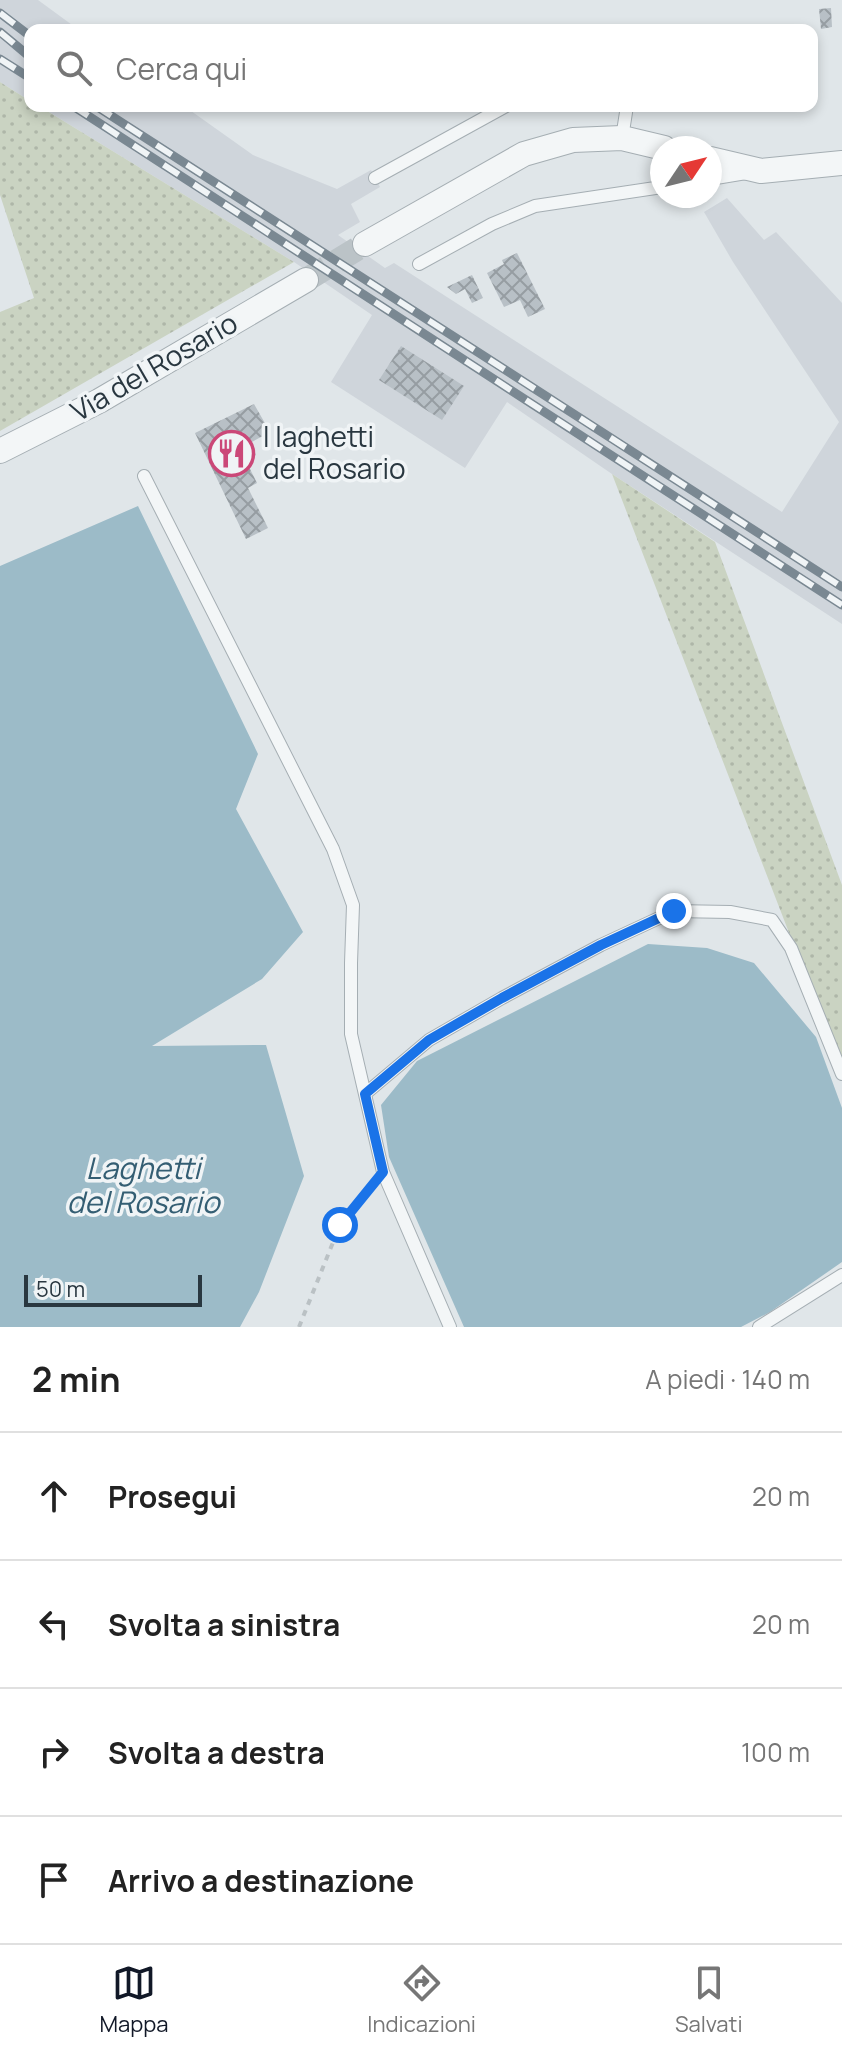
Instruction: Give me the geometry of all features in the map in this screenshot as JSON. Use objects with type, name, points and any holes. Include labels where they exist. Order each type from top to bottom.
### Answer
[{"type":"street","points":[[365,244],[524,154],[573,140],[622,138],[650,145]]},
{"type":"street","points":[[722,162],[761,171],[842,163]]},
{"type":"street","name":"Via del Rosario","points":[[0,451],[99,401],[306,280]]},
{"type":"lane","points":[[375,178],[495,112]]},
{"type":"lane","points":[[622,138],[626,112]]},
{"type":"lane","points":[[722,177],[761,171]]},
{"type":"lane","points":[[419,264],[492,224],[535,206],[650,189]]},
{"type":"lane","points":[[144,476],[333,849],[353,905],[351,1034],[383,1172],[450,1327]]},
{"type":"lane","points":[[365,1094],[429,1040],[601,945],[674,911],[730,912],[772,920],[791,948],[842,1074]]},
{"type":"lane","points":[[759,1327],[842,1275]]},
{"type":"path","points":[[299,1327],[340,1225],[383,1172]]},
{"type":"shaded area","points":[[0,0],[38,0],[71,24],[24,24],[24,97],[0,82]]},
{"type":"shaded area","points":[[49,112],[192,112],[253,155],[337,189],[371,170],[380,187],[351,204],[360,222],[338,235],[385,268],[394,263],[782,512],[839,422],[733,262],[704,212],[711,208],[722,208],[722,201],[727,198],[764,240],[776,232],[842,303],[842,624],[507,402],[465,468],[331,382],[372,315],[294,262]]},
{"type":"green space","points":[[0,82],[24,97],[24,112],[49,112],[294,262],[0,431],[0,312],[34,298],[0,195]]},
{"type":"green space","points":[[612,474],[715,542],[842,885],[842,1070]]},
{"type":"water","name":"Laghetti del Rosario","points":[[138,506],[258,754],[236,809],[303,932],[262,979],[152,1046],[266,1045],[304,1176],[259,1292],[240,1327],[0,1327],[0,566]]},
{"type":"water","points":[[648,944],[707,948],[754,963],[816,1037],[842,1108],[842,1262],[770,1312],[741,1327],[464,1327],[389,1157],[381,1105],[417,1061]]},
{"type":"building","points":[[831,8],[832,27],[821,29],[819,9]]},
{"type":"building","points":[[517,253],[545,309],[528,317],[520,300],[504,307],[487,273],[504,264],[502,260]]},
{"type":"building","points":[[472,275],[483,298],[472,303],[465,289],[456,294],[447,287]]},
{"type":"building","points":[[401,346],[464,386],[442,420],[379,380]]},
{"type":"building","points":[[254,404],[270,432],[250,443],[256,455],[246,461],[257,483],[248,488],[268,528],[246,539],[195,433]]},
{"type":"tunnel","points":[[306,280],[365,244]]},
{"type":"railway","points":[[0,13],[24,31]]},
{"type":"railway","points":[[0,32],[24,52]]},
{"type":"railway","points":[[0,59],[24,74]]},
{"type":"railway","points":[[82,112],[842,605]]},
{"type":"railway","points":[[105,112],[842,587]]},
{"type":"place","name":"I laghetti del Rosario","points":[[232,453]]},
{"type":"route","points":[[340,1225],[383,1172],[365,1094],[429,1040],[601,945],[674,911]]}]
